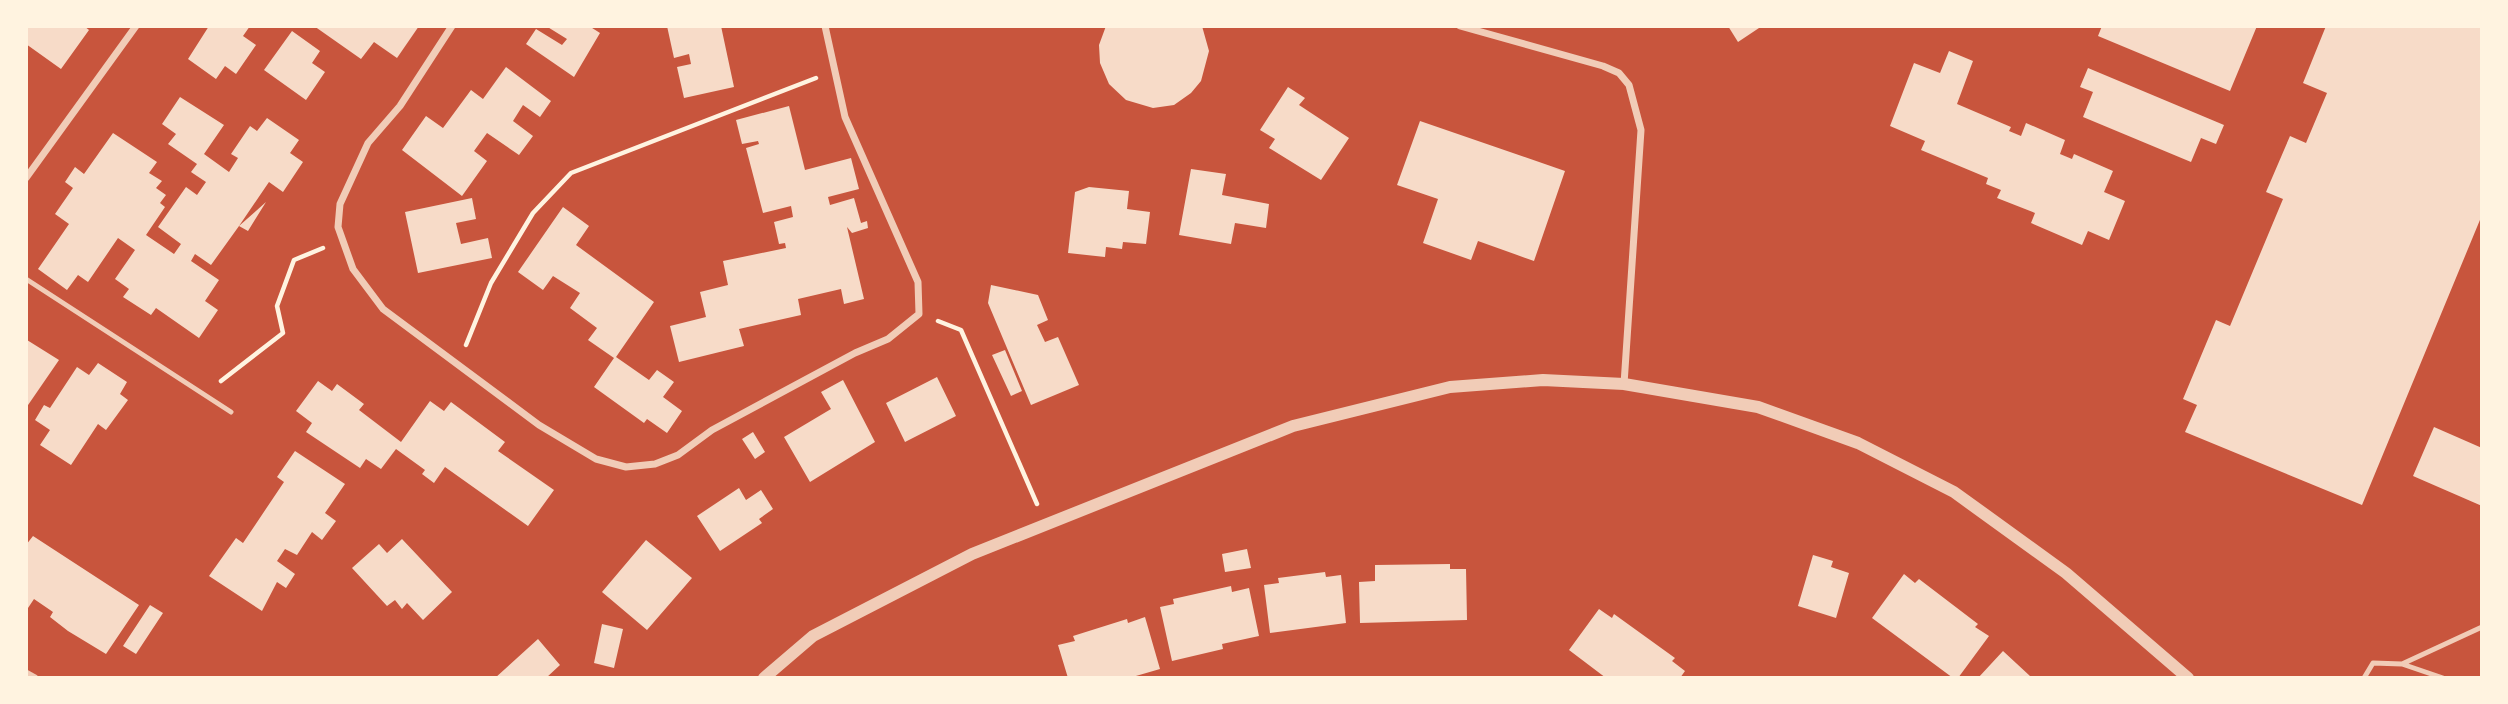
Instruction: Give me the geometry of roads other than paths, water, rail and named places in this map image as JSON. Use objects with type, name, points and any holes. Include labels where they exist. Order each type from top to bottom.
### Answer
[{"type":"street","points":[[26,178],[136,26]]},
{"type":"street","points":[[452,26],[400,106],[368,143],[349,180],[340,204],[338,227],[353,270],[383,309],[539,425],[596,459],[626,467],[655,464],[678,455],[712,430],[855,353],[888,339],[919,314],[918,282],[845,117],[825,26]]},
{"type":"street","points":[[1460,26],[1603,66],[1619,73],[1629,85],[1641,130],[1624,384]]},
{"type":"street","points":[[764,678],[813,636],[972,554],[1293,426],[1450,387],[1543,380],[1624,384],[1758,407],[1857,443],[1955,492],[2066,573],[2185,675],[2194,678]]},
{"type":"street","points":[[26,673],[35,678]]},
{"type":"lane","points":[[26,279],[231,412]]},
{"type":"lane","points":[[2402,664],[2482,627]]},
{"type":"lane","points":[[2364,678],[2374,663],[2402,664],[2442,678]]}]
